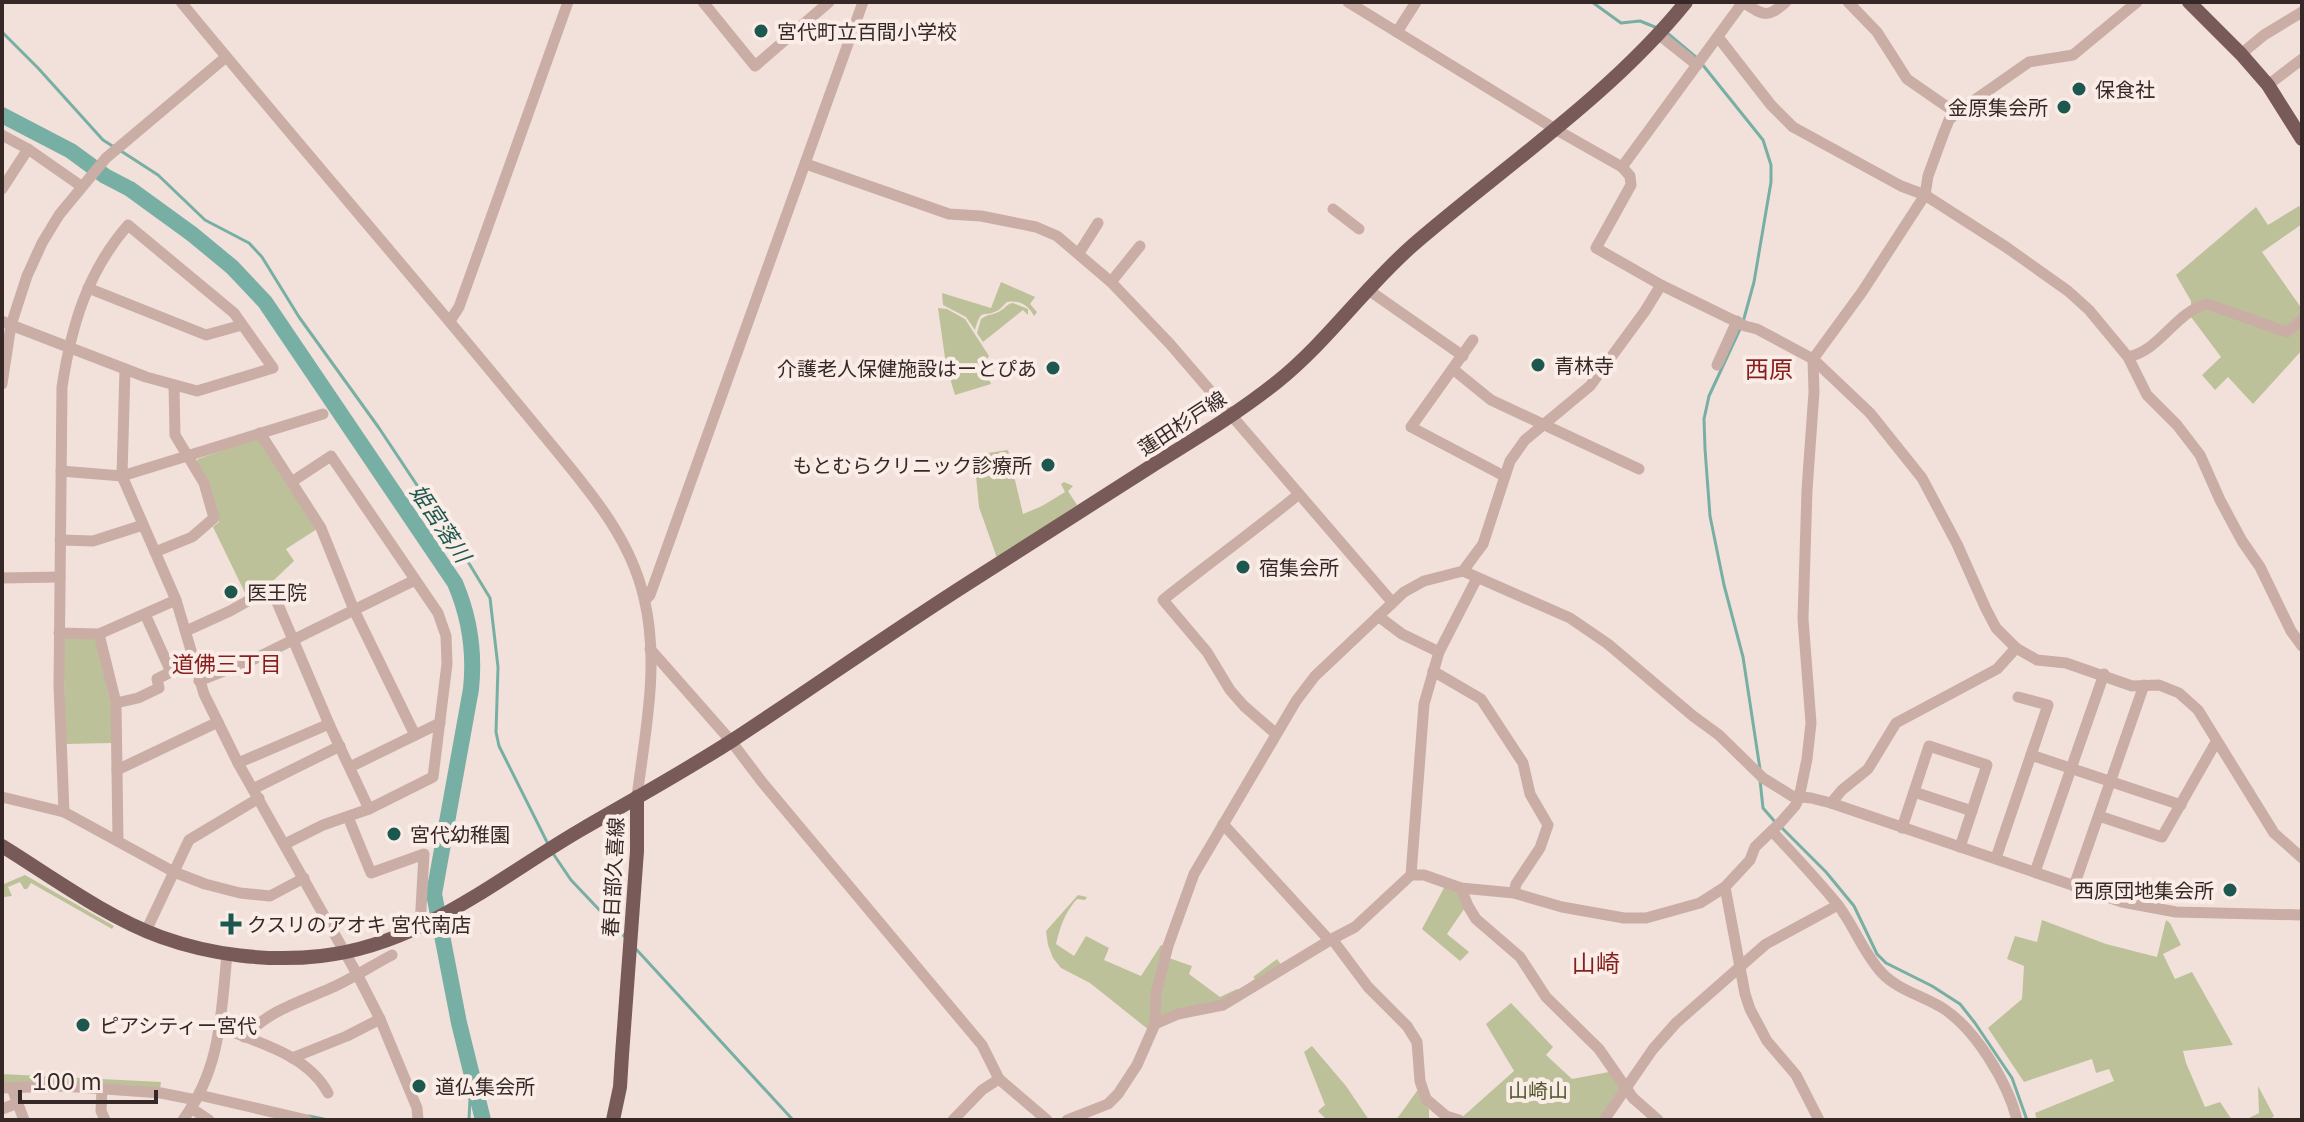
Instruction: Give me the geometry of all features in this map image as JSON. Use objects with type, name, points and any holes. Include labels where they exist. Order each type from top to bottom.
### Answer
[{"type":"main road","name":"蓮田杉戸線","points":[[637,797],[731,741],[898,627],[1231,416],[1300,362],[1367,289],[1411,247],[1555,129],[1658,34],[1686,2]]},
{"type":"main road","points":[[2195,4],[2268,85],[2302,139]]},
{"type":"main road","name":"春日部久喜線","points":[[422,927],[458,909],[554,846],[637,797]]},
{"type":"main road","name":"春日部久喜線","points":[[613,1120],[621,1066],[637,851],[637,797]]},
{"type":"main road","points":[[2,846],[146,931],[227,954],[273,958],[321,956],[346,952],[422,927]]},
{"type":"street","points":[[181,2],[450,321],[581,480],[618,532],[645,600],[650,649],[648,722],[637,797]]},
{"type":"street","points":[[450,321],[459,307],[568,2]]},
{"type":"street","points":[[703,2],[755,66],[829,2]]},
{"type":"street","points":[[645,600],[650,595],[863,2]]},
{"type":"street","points":[[1348,2],[1622,167],[1630,176],[1631,185],[1596,248],[1661,285],[1757,329],[1813,359],[1870,413],[1922,478],[1996,628],[2016,648],[2037,660],[2066,663],[2132,686],[2159,685],[2179,693],[2198,710],[2274,833],[2302,858]]},
{"type":"street","points":[[1397,32],[1416,2]]},
{"type":"street","points":[[1622,167],[1744,3],[1767,15],[1786,2]]},
{"type":"street","points":[[1848,2],[1877,32],[1907,79],[1956,113]]},
{"type":"street","points":[[1411,875],[1424,875],[1461,888],[1514,893],[1562,907],[1624,918],[1646,918],[1700,903],[1725,887],[1750,860],[1755,847],[1781,822],[1799,798],[1807,759],[1811,723],[1803,619],[1813,359],[1862,292],[1925,195],[1928,176],[1949,120],[2029,62],[2073,55],[2137,2]]},
{"type":"street","points":[[2241,54],[2264,35],[2302,12]]},
{"type":"street","points":[[1658,34],[1697,65]]},
{"type":"street","points":[[1718,37],[1771,105],[1793,127],[1887,179],[1925,195],[2006,247],[2068,291],[2089,310],[2128,357],[2147,395],[2177,425],[2200,455],[2220,500],[2302,646]]},
{"type":"street","points":[[2,384],[6,323],[42,243],[81,186],[106,158],[226,57]]},
{"type":"street","points":[[2268,85],[2302,59]]},
{"type":"street","points":[[2,135],[81,186]]},
{"type":"street","points":[[2,189],[28,149]]},
{"type":"street","points":[[806,164],[949,214],[981,216],[1036,227],[1057,236],[1111,282],[1170,344],[1392,602]]},
{"type":"street","points":[[1333,209],[1359,229]]},
{"type":"street","points":[[1079,253],[1098,223]]},
{"type":"street","points":[[6,323],[68,347],[125,369],[197,391],[273,368],[234,313],[128,225],[113,243],[80,305],[68,347],[62,387],[59,686],[64,812]]},
{"type":"street","points":[[1111,282],[1140,246]]},
{"type":"street","points":[[1067,1120],[1086,1117],[1108,1104],[1137,1065],[1155,1024],[1156,993],[1168,946],[1194,874],[1275,733],[1315,676],[1392,602],[1424,581],[1463,571],[1483,544],[1510,461],[1525,440],[1590,386],[1661,285]]},
{"type":"street","points":[[88,288],[206,335],[242,325]]},
{"type":"street","points":[[1367,289],[1463,356]]},
{"type":"street","points":[[2128,357],[2145,351],[2199,306],[2207,304],[2287,332],[2302,320]]},
{"type":"street","points":[[1717,365],[1737,321]]},
{"type":"street","points":[[1473,340],[1411,427],[1504,476]]},
{"type":"street","points":[[125,369],[122,476],[176,600],[204,694],[238,763],[346,952],[380,1019],[417,1108],[418,1120]]},
{"type":"street","points":[[1454,370],[1491,400],[1639,469]]},
{"type":"street","points":[[155,552],[192,537],[214,518],[204,483],[175,435],[174,385]]},
{"type":"street","points":[[61,471],[122,476],[323,414]]},
{"type":"street","points":[[260,433],[321,528],[354,610],[415,735]]},
{"type":"street","points":[[285,844],[323,825],[369,809],[433,777],[447,664],[446,636],[438,613],[331,456],[293,481]]},
{"type":"street","points":[[1275,733],[1249,713],[1230,690],[1207,652],[1163,600],[1299,494]]},
{"type":"street","points":[[60,540],[93,541],[143,525]]},
{"type":"street","points":[[1463,571],[1570,618],[1608,644],[1719,735],[1756,772],[1792,796],[1831,803],[2122,902],[2176,912],[2302,915]]},
{"type":"street","points":[[2,578],[60,577]]},
{"type":"street","points":[[1155,1024],[1178,1014],[1223,1005],[1355,927],[1411,875],[1424,704],[1439,652],[1477,578]]},
{"type":"street","points":[[199,681],[252,660],[415,580]]},
{"type":"street","points":[[186,631],[271,588],[369,809]]},
{"type":"street","points":[[59,633],[99,634],[176,600]]},
{"type":"street","points":[[145,614],[171,672]]},
{"type":"street","points":[[1378,616],[1402,634],[1439,652]]},
{"type":"street","points":[[99,634],[116,703],[118,841]]},
{"type":"street","points":[[1831,803],[1868,769],[1896,723],[1997,669],[2016,648]]},
{"type":"street","points":[[650,649],[731,741],[982,1045],[999,1079],[1047,1120]]},
{"type":"street","points":[[116,703],[138,698],[159,688],[157,679],[194,660]]},
{"type":"street","points":[[1433,671],[1481,699],[1523,763],[1530,794],[1548,825],[1540,848],[1516,884],[1514,893]]},
{"type":"street","points":[[2035,872],[2104,674]]},
{"type":"street","points":[[2074,886],[2144,685]]},
{"type":"street","points":[[1996,858],[2048,705],[2018,697]]},
{"type":"street","points":[[117,770],[218,722]]},
{"type":"street","points":[[350,767],[440,723]]},
{"type":"street","points":[[238,763],[329,724]]},
{"type":"street","points":[[2099,816],[2162,837],[2216,742]]},
{"type":"street","points":[[146,931],[189,840],[256,793],[340,746]]},
{"type":"street","points":[[1902,828],[1929,746],[1972,760],[1987,765],[1960,847]]},
{"type":"street","points":[[2031,755],[2181,805]]},
{"type":"street","points":[[1914,792],[1972,811]]},
{"type":"street","points":[[2,797],[64,812],[174,872],[205,884],[240,893],[270,896],[304,878]]},
{"type":"street","points":[[348,817],[371,873],[424,854],[422,927]]},
{"type":"street","points":[[1223,824],[1330,939],[1368,987],[1407,1026],[1417,1042],[1420,1081],[1426,1099],[1446,1116],[1459,1120]]},
{"type":"street","points":[[1772,831],[1838,905],[1883,975],[1947,1011],[1972,1036],[2013,1102],[2017,1120]]},
{"type":"street","points":[[1725,887],[1750,1009],[1767,1041],[1796,1075],[1819,1120]]},
{"type":"street","points":[[1461,888],[1476,919],[1520,957],[1546,997],[1599,1049],[1625,1088],[1654,1119]]},
{"type":"street","points":[[1604,1120],[1653,1049],[1676,1023],[1776,938],[1838,905]]},
{"type":"street","points":[[183,1120],[196,1101],[212,1064],[220,1027],[227,954]]},
{"type":"street","points":[[244,1037],[280,1009],[332,988],[392,955]]},
{"type":"street","points":[[292,1058],[380,1019]]},
{"type":"street","points":[[220,1027],[301,1062],[321,1080],[328,1093]]},
{"type":"street","points":[[953,1120],[982,1090],[999,1079]]},
{"type":"street","points":[[7,1088],[63,1086],[161,1093],[307,1120]]},
{"type":"street","points":[[7,1088],[18,1103],[24,1120]]},
{"type":"street","points":[[102,1089],[101,1111],[105,1120]]},
{"type":"street","points":[[196,1101],[209,1120]]},
{"type":"street","points":[[2,1109],[18,1103]]},
{"type":"green space","points":[[2299,206],[2302,224],[2262,252],[2302,309],[2302,350],[2253,404],[2228,377],[2215,390],[2202,375],[2221,357],[2191,317],[2191,301],[2176,275],[2256,207],[2268,225]]},
{"type":"green space","points":[[1001,282],[1035,297],[1030,304],[1037,312],[1034,316],[1023,304],[1007,302],[997,311],[983,314],[975,330],[966,317],[943,305],[942,293],[991,308]]},
{"type":"green space","points":[[1013,303],[1028,309],[1028,315],[1023,310],[983,342],[977,333],[981,319]]},
{"type":"green space","points":[[938,308],[947,309],[965,319],[989,356],[983,364],[991,384],[955,395],[946,365]]},
{"type":"green space","points":[[260,440],[317,529],[286,549],[294,561],[273,581],[247,597],[213,527],[219,522],[209,482],[196,462]]},
{"type":"green space","points":[[1008,450],[1023,514],[1065,492],[1061,484],[1064,482],[1073,486],[1068,491],[1077,505],[997,558],[979,507],[974,455]]},
{"type":"green space","points":[[66,637],[96,640],[111,706],[112,743],[66,744],[63,640]]},
{"type":"green space","points":[[25,875],[114,926],[112,929],[31,883],[27,889],[20,882],[8,887],[12,896],[4,897],[2,908],[4,884]]},
{"type":"green space","points":[[1445,886],[1457,891],[1464,909],[1447,934],[1469,952],[1460,961],[1422,929]]},
{"type":"green space","points":[[1078,895],[1087,897],[1085,900],[1077,899],[1069,909],[1056,944],[1074,956],[1086,936],[1109,948],[1104,960],[1141,976],[1161,945],[1166,946],[1163,956],[1192,966],[1189,974],[1220,997],[1239,990],[1277,959],[1282,966],[1221,1003],[1149,1030],[1090,983],[1061,968],[1053,958],[1046,931]]},
{"type":"green space","points":[[2042,920],[2106,944],[2157,957],[2166,920],[2170,923],[2181,945],[2163,954],[2175,979],[2192,972],[2233,1045],[2183,1051],[2186,1063],[2205,1107],[2220,1102],[2232,1120],[2037,1120],[2035,1113],[2114,1081],[2109,1069],[2096,1073],[2092,1059],[2024,1082],[1988,1028],[2022,999],[2024,966],[2007,959],[2015,936],[2037,942]]},
{"type":"green space","name":"山崎山","points":[[1511,1003],[1553,1047],[1546,1055],[1572,1079],[1609,1072],[1619,1085],[1620,1088],[1598,1120],[1459,1120],[1514,1071],[1486,1024]]},
{"type":"green space","points":[[1312,1046],[1346,1086],[1369,1120],[1327,1120],[1318,1111],[1325,1105],[1304,1052]]},
{"type":"green space","points":[[2,1074],[161,1082],[160,1089],[2,1084]]},
{"type":"green space","points":[[2258,1086],[2274,1116],[2270,1120],[2245,1120],[2259,1113]]},
{"type":"green space","points":[[1420,1091],[1429,1109],[1429,1120],[1396,1120]]},
{"type":"waterway","points":[[1592,2],[1621,23],[1640,21],[1655,27]]},
{"type":"waterway","points":[[2,32],[103,140],[114,147]]},
{"type":"waterway","points":[[1666,32],[1697,58]]},
{"type":"waterway","points":[[1702,64],[1763,140],[1771,165],[1771,182],[1754,282],[1743,322]]},
{"type":"waterway","name":"姫宮落川","points":[[2,115],[71,151],[105,176],[130,189],[232,267],[265,302],[455,583],[470,635],[472,675],[434,894],[459,1023],[483,1120]]},
{"type":"waterway","points":[[121,151],[158,175],[205,220],[249,243],[262,257],[299,317],[379,428],[470,565],[490,598],[498,667],[496,732],[499,746],[549,846]]},
{"type":"waterway","points":[[1740,329],[1709,396],[1704,419],[1705,449],[1710,516],[1743,657],[1760,769]]},
{"type":"waterway","points":[[1760,780],[1763,808],[1776,823]]},
{"type":"waterway","points":[[1782,828],[1826,872],[1854,906],[1877,954],[1886,963],[1960,1004],[2012,1078],[2027,1120]]},
{"type":"waterway","points":[[552,852],[571,880],[625,937]]},
{"type":"waterway","points":[[636,949],[793,1120]]},
{"type":"waterway","points":[[469,1120],[471,1076]]},
{"type":"waterway","points":[[309,1116],[328,1120]]},
{"type":"place","name":"宮代町立百間小学校","points":[[761,31]]},
{"type":"place","name":"保食社","points":[[2079,89]]},
{"type":"place","name":"金原集会所","points":[[2064,107]]},
{"type":"place","name":"青林寺","points":[[1538,365]]},
{"type":"place","name":"介護老人保健施設はーとぴあ","points":[[1053,368]]},
{"type":"place","name":"もとむらクリニック診療所","points":[[1048,465]]},
{"type":"place","name":"宿集会所","points":[[1243,567]]},
{"type":"place","name":"医王院","points":[[231,592]]},
{"type":"place","name":"宮代幼稚園","points":[[394,834]]},
{"type":"place","name":"西原団地集会所","points":[[2230,890]]},
{"type":"place","name":"クスリのアオキ 宮代南店","points":[[231,924]]},
{"type":"place","name":"ピアシティー宮代","points":[[83,1025]]},
{"type":"place","name":"道仏集会所","points":[[419,1086]]},
{"type":"district","name":"西原","points":[[1769,369]]},
{"type":"district","name":"道佛三丁目","points":[[227,663]]},
{"type":"district","name":"山崎","points":[[1596,963]]}]
